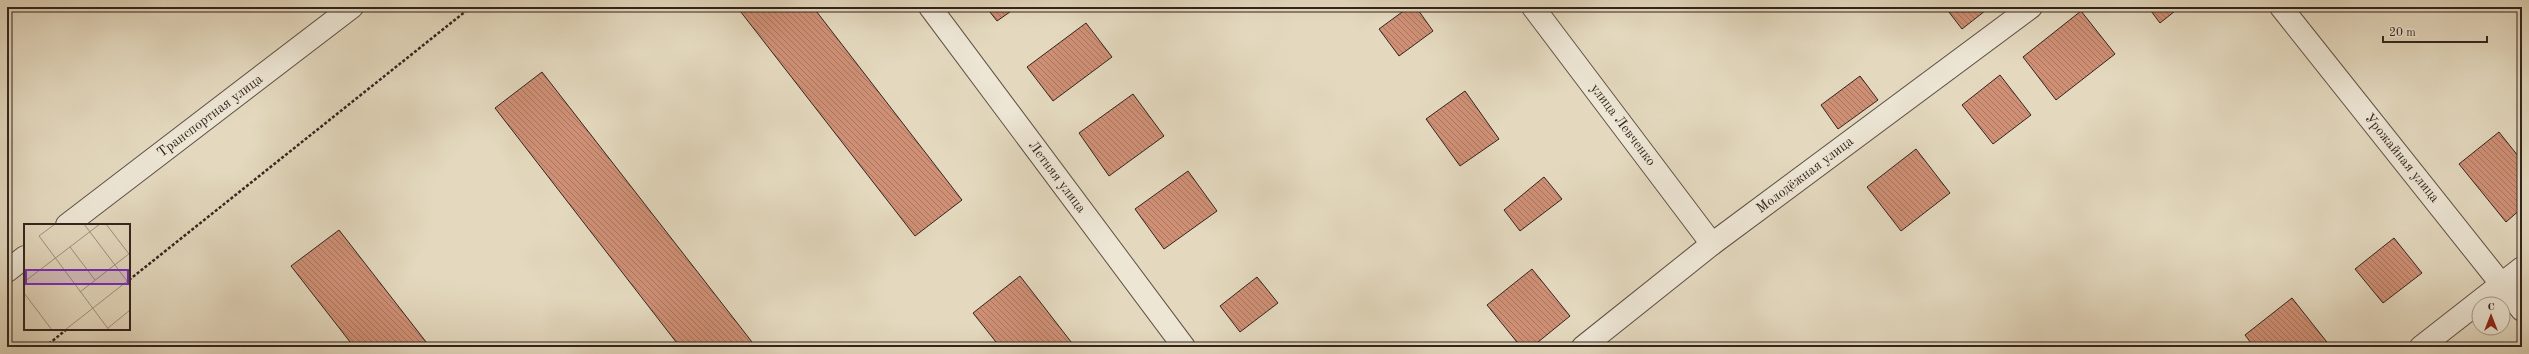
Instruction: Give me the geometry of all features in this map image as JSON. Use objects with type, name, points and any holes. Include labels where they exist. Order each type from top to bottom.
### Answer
[{"type":"street","name":"Транспортная улица","points":[[68,224],[352,7]]},
{"type":"street","name":"Летняя улица","points":[[930,7],[1184,347]]},
{"type":"street","name":"улица Левченко","points":[[1533,7],[1712,244]]},
{"type":"street","name":"Молодёжная улица","points":[[1583,347],[1712,244],[2031,7]]},
{"type":"street","name":"Урожайная улица","points":[[2281,7],[2522,310]]},
{"type":"street","points":[[7,271],[24,258]]},
{"type":"street","points":[[2421,347],[2522,268]]},
{"type":"path","points":[[130,279],[471,7]]},
{"type":"path","points":[[45,347],[66,330]]},
{"type":"building","points":[[737,7],[813,7],[962,200],[915,236]]},
{"type":"building","points":[[986,7],[1017,7],[997,21]]},
{"type":"building","points":[[1409,7],[1416,7],[1433,31],[1399,56],[1379,29]]},
{"type":"building","points":[[1945,7],[1990,7],[1962,29]]},
{"type":"building","points":[[2148,7],[2180,7],[2160,23]]},
{"type":"building","points":[[2081,11],[2115,54],[2056,100],[2023,57]]},
{"type":"building","points":[[1086,23],[1112,57],[1053,101],[1027,67]]},
{"type":"building","points":[[542,72],[752,342],[746,347],[680,347],[495,108]]},
{"type":"building","points":[[2000,75],[2031,115],[1993,144],[1962,105]]},
{"type":"building","points":[[1860,76],[1878,100],[1838,129],[1821,105]]},
{"type":"building","points":[[1465,91],[1499,139],[1460,166],[1426,119]]},
{"type":"building","points":[[1133,94],[1164,136],[1109,176],[1079,133]]},
{"type":"building","points":[[2499,132],[2522,161],[2522,208],[2506,222],[2459,164]]},
{"type":"building","points":[[1916,149],[1950,193],[1901,231],[1867,187]]},
{"type":"building","points":[[1188,171],[1217,211],[1164,249],[1135,209]]},
{"type":"building","points":[[1544,177],[1562,199],[1520,231],[1504,210]]},
{"type":"building","points":[[339,230],[430,347],[354,347],[291,266]]},
{"type":"building","points":[[2394,238],[2422,273],[2383,303],[2355,269]]},
{"type":"building","points":[[1532,269],[1570,316],[1532,347],[1521,347],[1487,305]]},
{"type":"building","points":[[1020,276],[1075,347],[1000,347],[973,313]]},
{"type":"building","points":[[1257,277],[1278,303],[1240,332],[1220,306]]},
{"type":"building","points":[[2292,298],[2330,346],[2254,347],[2245,335]]}]
